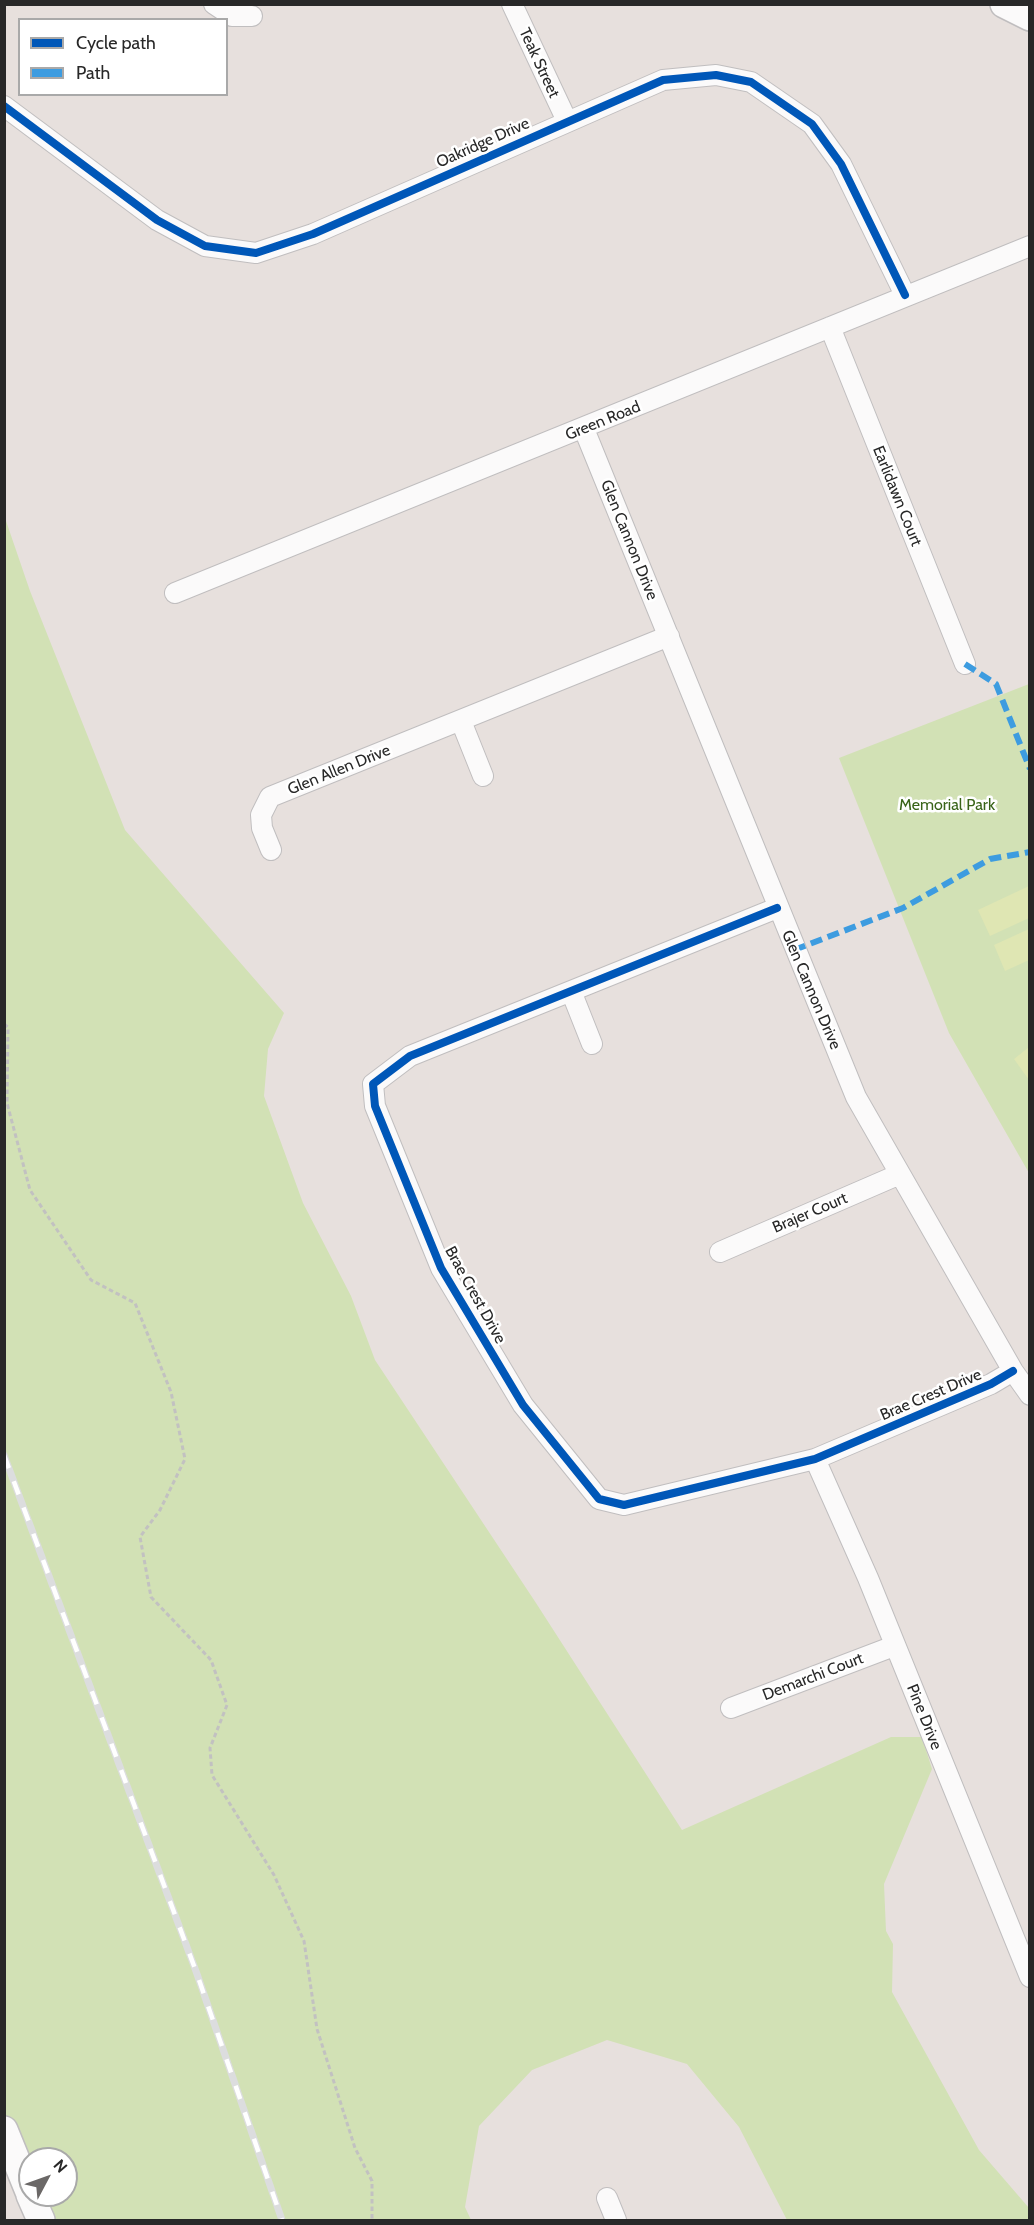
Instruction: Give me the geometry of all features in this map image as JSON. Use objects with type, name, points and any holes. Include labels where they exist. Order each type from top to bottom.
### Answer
[{"type":"main road","points":[[1004,4],[1029,17]]},
{"type":"main road","points":[[4,2130],[18,2164]]},
{"type":"street","points":[[214,4],[232,16],[252,16]]},
{"type":"street","name":"Teak Street","points":[[512,4],[567,121]]},
{"type":"street","name":"Oakridge Drive","points":[[4,106],[157,220],[205,246],[256,253],[313,234],[663,80],[716,75],[751,82],[812,124],[842,164],[905,295]]},
{"type":"street","name":"Green Road","points":[[175,593],[584,429],[905,295],[1029,246]]},
{"type":"street","name":"Earlidawn Court","points":[[830,327],[965,664]]},
{"type":"street","name":"Glen Cannon Drive","points":[[584,429],[777,908],[856,1097],[1029,1395]]},
{"type":"street","name":"Glen Allen Drive","points":[[271,850],[262,828],[261,815],[270,797],[669,636]]},
{"type":"street","points":[[461,721],[483,776]]},
{"type":"street","name":"Brae Crest Drive","points":[[777,908],[410,1056],[373,1084],[375,1106],[441,1268],[523,1405],[599,1499],[624,1504],[815,1459],[991,1384],[1013,1371]]},
{"type":"street","points":[[571,991],[592,1044]]},
{"type":"street","name":"Brajer Court","points":[[720,1252],[900,1174]]},
{"type":"street","name":"Pine Drive","points":[[815,1459],[1029,1977]]},
{"type":"street","name":"Demarchi Court","points":[[731,1708],[894,1646]]},
{"type":"street","points":[[607,2198],[616,2220]]},
{"type":"path","points":[[4,1024],[8,1027],[7,1103],[30,1190],[91,1280],[135,1303],[171,1392],[185,1459],[160,1510],[140,1537],[151,1597],[211,1660],[227,1705],[210,1748],[212,1775],[274,1875],[304,1941],[317,2029],[355,2148],[372,2181],[372,2220]]},
{"type":"green space","points":[[4,515],[30,591],[125,830],[284,1013],[268,1049],[264,1096],[303,1203],[351,1296],[375,1360],[536,1603],[682,1830],[891,1737],[922,1737],[932,1769],[884,1884],[886,1931],[893,1944],[892,1992],[979,2150],[1029,2208],[1029,2220],[787,2220],[739,2127],[687,2064],[607,2040],[532,2070],[479,2126],[465,2207],[471,2220],[32,2220],[27,2207],[78,2207],[78,2147],[18,2147],[18,2184],[4,2147]]},
{"type":"green space","name":"Memorial Park","points":[[1029,684],[1029,1173],[949,1033],[839,758]]},
{"type":"green space","points":[[1029,886],[1029,918],[990,936],[978,910]]},
{"type":"green space","points":[[1029,929],[1029,960],[1005,971],[994,945]]},
{"type":"green space","points":[[1029,1047],[1029,1080],[1014,1059]]},
{"type":"railway","points":[[4,1455],[197,1974],[282,2220]]},
{"type":"marked path","points":[[965,664],[996,684],[1030,769]]},
{"type":"marked path","points":[[794,950],[903,908],[990,859],[1030,852]]},
{"type":"cycle path","points":[[4,106],[157,220],[205,246],[256,253],[313,234],[663,80],[716,75],[751,82],[812,124],[841,164],[905,295]]},
{"type":"cycle path","points":[[777,908],[410,1056],[373,1084],[375,1106],[441,1268],[523,1405],[599,1499],[624,1505],[815,1459],[991,1384],[1013,1371]]}]
